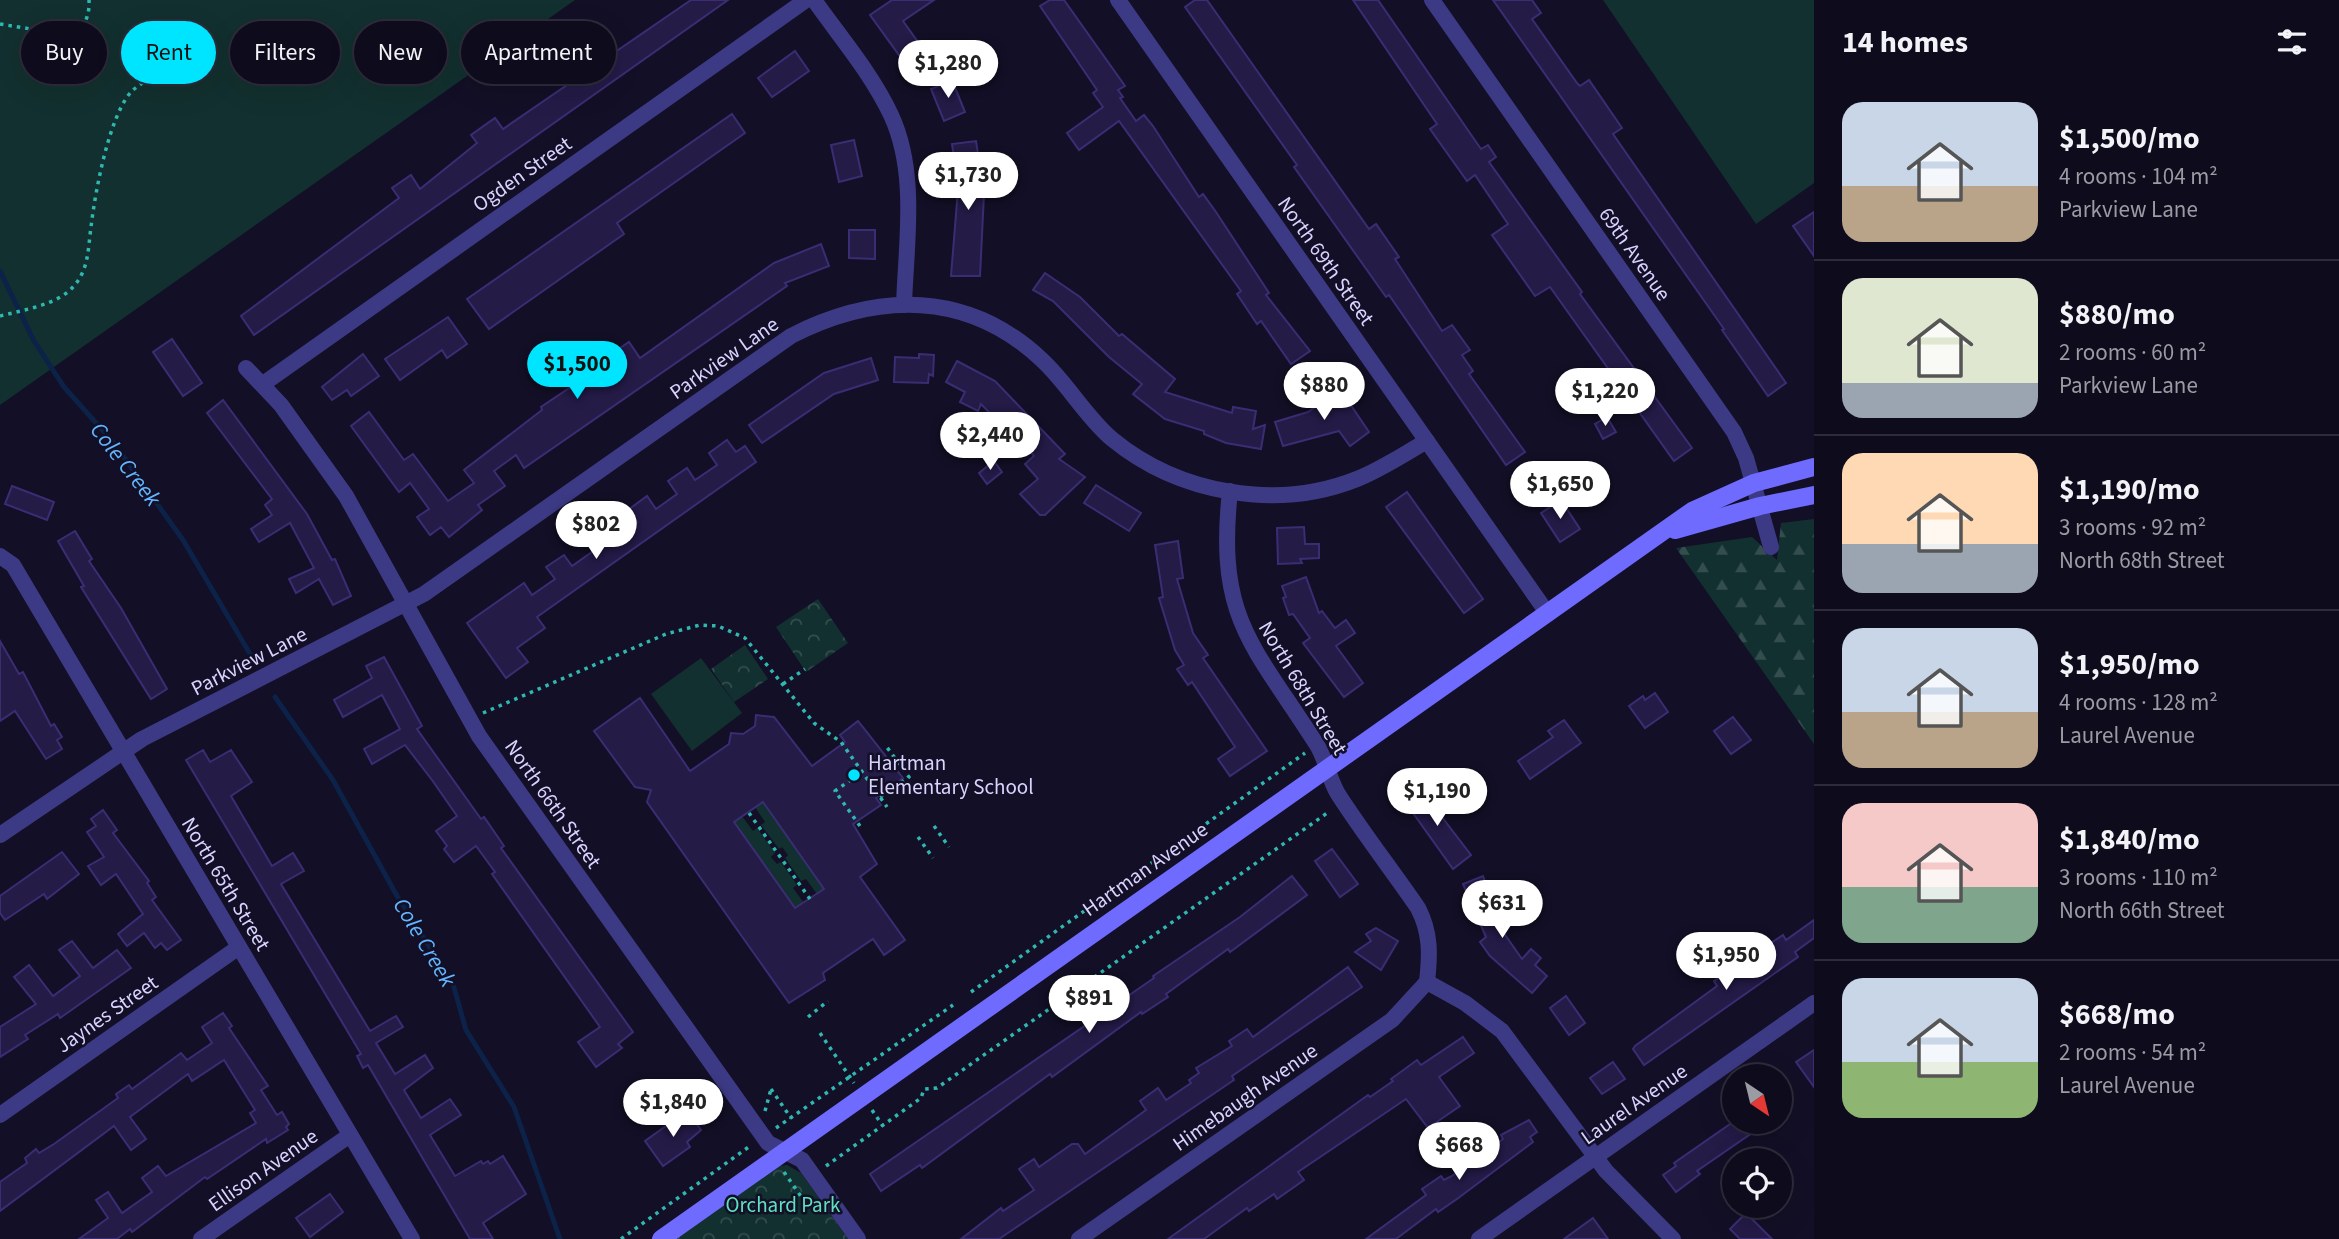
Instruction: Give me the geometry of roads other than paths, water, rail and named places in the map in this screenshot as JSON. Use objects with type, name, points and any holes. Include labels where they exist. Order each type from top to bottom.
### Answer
[{"type":"main road","name":"Hartman Avenue","points":[[661,1239],[1692,511],[1754,483],[1814,467]]},
{"type":"main road","name":"Hartman Avenue","points":[[1655,537],[1760,506],[1814,495]]},
{"type":"street","name":"Ogden Street","points":[[263,384],[806,0]]},
{"type":"street","points":[[814,0],[880,93],[900,137],[908,187],[904,305]]},
{"type":"street","name":"North 69th Street","points":[[1118,0],[1548,614]]},
{"type":"street","name":"69th Avenue","points":[[1432,0],[1734,432],[1754,483],[1771,547]]},
{"type":"street","name":"Parkview Lane","points":[[0,835],[122,751],[407,604],[791,336],[851,310],[885,304],[951,310],[1002,331],[1042,359],[1096,424],[1130,452],[1179,478],[1230,491],[1279,495],[1333,487],[1378,470],[1427,440]]},
{"type":"street","name":"North 66th Street","points":[[246,368],[281,405],[346,496],[479,736],[768,1143],[802,1160],[858,1239]]},
{"type":"street","name":"North 68th Street","points":[[1230,491],[1225,547],[1234,608],[1260,662],[1319,748],[1336,791],[1426,924],[1430,948],[1427,982]]},
{"type":"street","name":"North 65th Street","points":[[0,556],[13,565],[412,1239]]},
{"type":"street","name":"Jaynes Street","points":[[0,1115],[239,947]]},
{"type":"street","points":[[1427,982],[1465,1003],[1502,1031],[1595,1157],[1673,1239]]},
{"type":"street","name":"Himebaugh Avenue","points":[[1079,1239],[1392,1020],[1427,982]]},
{"type":"street","name":"Laurel Avenue","points":[[1479,1239],[1814,1003]]},
{"type":"street","name":"Ellison Avenue","points":[[201,1239],[350,1135]]},
{"type":"waterway","name":"Cole Creek","points":[[0,271],[34,341],[64,387],[113,442],[183,540],[253,659]]},
{"type":"waterway","name":"Cole Creek","points":[[275,697],[333,780],[397,896],[453,984],[466,1030],[514,1107],[560,1239]]},
{"type":"place","name":"Hartman Elementary School","points":[[854,775]]},
{"type":"park label","name":"Orchard Park","points":[[783,1205]]}]
